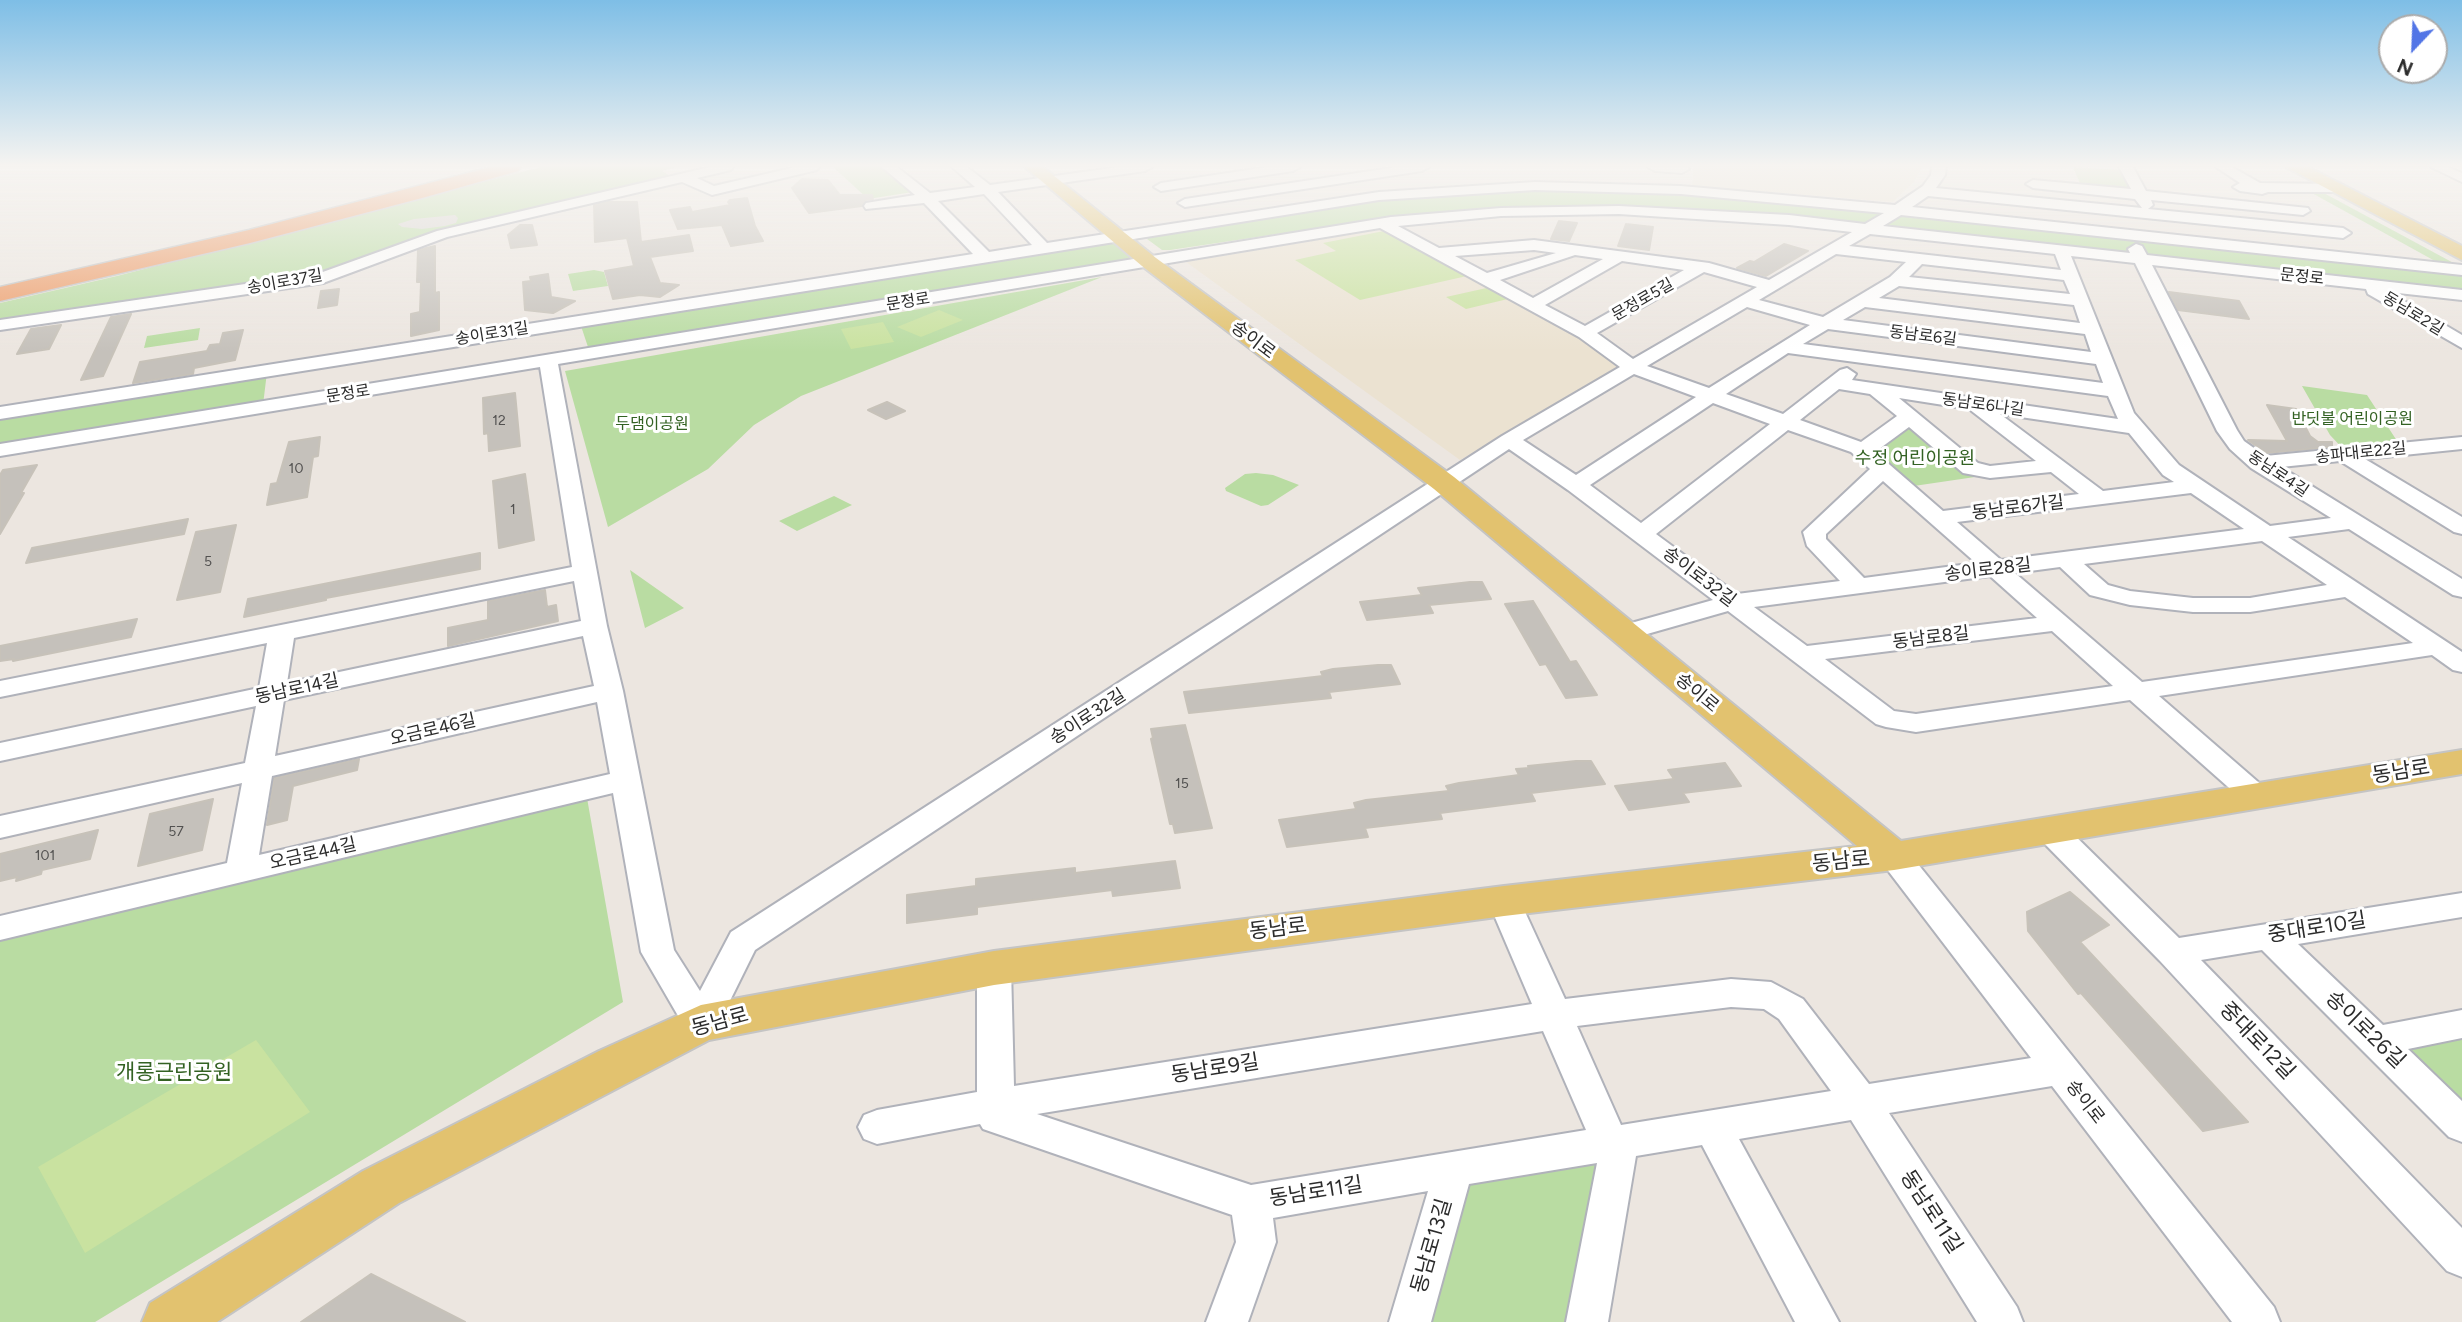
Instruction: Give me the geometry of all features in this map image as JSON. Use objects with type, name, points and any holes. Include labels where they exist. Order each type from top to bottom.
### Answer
[{"type":"highway","points":[[0,284],[234,229]]},
{"type":"highway","points":[[0,294],[277,229]]},
{"type":"main road","name":"송이로","points":[[1108,229],[1444,483],[1894,856]]},
{"type":"main road","points":[[2414,229],[2462,254]]},
{"type":"main road","name":"동남로","points":[[169,1322],[381,1187],[701,1023],[994,968],[1504,901],[1894,856],[2462,762]]},
{"type":"street","name":"송이로37길","points":[[0,325],[323,278],[442,234],[464,229]]},
{"type":"street","points":[[957,229],[985,257]]},
{"type":"street","points":[[1025,229],[1043,248]]},
{"type":"street","name":"송이로31길","points":[[0,413],[1175,229]]},
{"type":"street","name":"문정로","points":[[0,450],[1354,229]]},
{"type":"street","name":"문정로5길","points":[[1392,229],[1585,333],[1634,368]]},
{"type":"street","points":[[1534,245],[1542,229]]},
{"type":"street","name":"문정로","points":[[1864,229],[2462,295]]},
{"type":"street","name":"송이로32길","points":[[701,1023],[743,941],[1509,440],[1867,229]]},
{"type":"street","name":"송이로31길","points":[[2076,229],[2462,271]]},
{"type":"street","points":[[2158,229],[2162,238]]},
{"type":"street","points":[[2270,229],[2353,239]]},
{"type":"street","points":[[2335,229],[2396,263]]},
{"type":"street","points":[[2127,234],[2142,259]]},
{"type":"street","name":"문정로5길","points":[[1437,253],[1534,245],[1701,267],[1771,285]]},
{"type":"street","points":[[1832,249],[2071,276]]},
{"type":"street","points":[[2061,250],[2125,415],[2171,470],[2462,664]]},
{"type":"street","name":"문정로5길","points":[[1486,279],[1578,251]]},
{"type":"street","points":[[1534,304],[1620,256]]},
{"type":"street","name":"동남로4길","points":[[2142,259],[2227,431],[2237,445],[2259,463],[2462,590]]},
{"type":"street","points":[[1576,485],[1785,347],[1896,281],[1917,260]]},
{"type":"street","name":"문정로5길","points":[[1585,333],[1701,267]]},
{"type":"street","points":[[1896,281],[2083,301]]},
{"type":"street","name":"동남로2길","points":[[2364,284],[2462,343]]},
{"type":"street","name":"동남로6길","points":[[1745,300],[1824,323],[2104,359]]},
{"type":"street","name":"동남로6길","points":[[1860,301],[2093,330]]},
{"type":"street","name":"동남로6길","points":[[1785,347],[2116,391]]},
{"type":"street","points":[[1641,534],[1867,358]]},
{"type":"street","points":[[548,361],[584,572],[609,691],[657,952],[701,1023]]},
{"type":"street","points":[[1634,368],[1862,451],[2255,795]]},
{"type":"street","points":[[267,407],[272,370]]},
{"type":"street","name":"동남로6나길","points":[[1835,383],[2135,428]]},
{"type":"street","points":[[1877,390],[1970,468],[1990,472],[2054,465]]},
{"type":"street","name":"동남로6가길","points":[[1975,404],[2099,498]]},
{"type":"street","points":[[1862,451],[1909,417]]},
{"type":"street","points":[[2088,421],[2094,442]]},
{"type":"street","name":"송이로32길","points":[[1509,440],[1576,485],[1886,718],[1916,723],[2135,691]]},
{"type":"street","name":"송파대로22길","points":[[2259,463],[2462,443]]},
{"type":"street","points":[[2344,456],[2462,527]]},
{"type":"street","points":[[1858,586],[1815,541],[1814,532],[1883,470]]},
{"type":"street","name":"동남로6가길","points":[[1938,518],[2194,486]]},
{"type":"street","name":"송이로28길","points":[[1626,632],[1732,602],[2353,523]]},
{"type":"street","points":[[2066,560],[2099,590],[2130,598],[2168,602],[2250,605],[2349,589]]},
{"type":"street","points":[[0,689],[584,572]]},
{"type":"street","name":"동남로8길","points":[[1804,654],[2058,623]]},
{"type":"street","name":"동남로14길","points":[[0,752],[594,626]]},
{"type":"street","points":[[242,871],[282,632]]},
{"type":"street","points":[[2135,691],[2436,647]]},
{"type":"street","name":"오금로46길","points":[[0,827],[609,691]]},
{"type":"street","name":"오금로44길","points":[[0,928],[625,780]]},
{"type":"street","name":"중대로12길","points":[[2049,829],[2172,952],[2462,1257]]},
{"type":"street","name":"송이로","points":[[1894,856],[2259,1322]]},
{"type":"street","points":[[1504,901],[1617,1158],[1587,1322]]},
{"type":"street","name":"중대로10길","points":[[2172,952],[2462,905]]},
{"type":"street","name":"송이로26길","points":[[2268,936],[2462,1125]]},
{"type":"street","points":[[994,968],[996,1105]]},
{"type":"street","name":"동남로11길","points":[[1554,1015],[1731,993],[1772,996],[1791,1009],[1860,1101],[2002,1322]]},
{"type":"street","name":"동남로9길","points":[[877,1127],[996,1105],[1554,1015]]},
{"type":"street","points":[[2376,1041],[2462,1024]]},
{"type":"street","name":"동남로11길","points":[[996,1105],[996,1117],[1251,1203],[2059,1069]]},
{"type":"street","points":[[1712,1126],[1818,1322]]},
{"type":"street","name":"동남로13길","points":[[1410,1322],[1454,1170]]},
{"type":"street","points":[[1227,1322],[1256,1242],[1251,1203]]},
{"type":"shaded area","points":[[1383,229],[1564,325],[1623,366],[1460,460],[1186,262]]},
{"type":"green space","points":[[301,229],[472,229],[320,275],[0,322],[0,303]]},
{"type":"green space","points":[[1196,229],[1314,229],[1170,250],[1162,250],[1147,239],[1151,236]]},
{"type":"green space","points":[[1834,229],[2035,229],[2462,273],[2462,291]]},
{"type":"green space","points":[[2376,229],[2390,229],[2461,267],[2444,266]]},
{"type":"green space","points":[[1384,231],[1467,276],[1360,300],[1295,260],[1336,251],[1323,243]]},
{"type":"green space","points":[[1118,237],[1149,262],[590,353],[579,320]]},
{"type":"green space","points":[[594,270],[604,272],[608,286],[573,291],[568,274]]},
{"type":"green space","name":"두댐이공원","points":[[1102,277],[801,396],[754,425],[708,469],[608,527],[565,371]]},
{"type":"green space","points":[[1491,287],[1512,298],[1466,309],[1446,297]]},
{"type":"green space","points":[[939,310],[963,320],[921,337],[897,327]]},
{"type":"green space","points":[[883,322],[894,342],[851,349],[841,329]]},
{"type":"green space","points":[[200,328],[198,340],[144,348],[147,336]]},
{"type":"green space","points":[[267,372],[263,405],[0,448],[0,414]]},
{"type":"green space","name":"반딧불 어린이공원","points":[[2302,386],[2367,395],[2401,447],[2345,451],[2330,435]]},
{"type":"green space","name":"수정 어린이공원","points":[[1911,423],[1975,477],[1907,487],[1869,455]]},
{"type":"green space","points":[[1245,474],[1273,475],[1299,485],[1268,505],[1261,506],[1226,491],[1225,488]]},
{"type":"green space","points":[[834,496],[852,505],[797,531],[779,521]]},
{"type":"green space","points":[[630,570],[684,608],[645,628]]},
{"type":"green space","name":"개롱근린공원","points":[[587,798],[623,1002],[95,1322],[0,1322],[0,938]]},
{"type":"green space","points":[[2462,1034],[2462,1114],[2393,1047]]},
{"type":"green space","points":[[256,1040],[310,1112],[85,1253],[38,1167]]},
{"type":"green space","points":[[1598,1163],[1567,1322],[1427,1322],[1462,1182]]},
{"type":"building","points":[[516,229],[533,229],[537,245],[511,248],[508,235]]},
{"type":"building","points":[[595,229],[640,229],[641,242],[689,235],[693,251],[650,257],[660,283],[679,285],[660,297],[640,295],[613,299],[605,271],[634,266],[627,238],[595,242]]},
{"type":"building","points":[[724,229],[756,229],[763,241],[731,246]]},
{"type":"building","points":[[1556,229],[1574,229],[1569,241],[1551,239]]},
{"type":"building","points":[[1624,229],[1653,229],[1649,250],[1618,246]]},
{"type":"building","points":[[1784,244],[1808,251],[1766,276],[1737,268],[1750,261],[1754,262]]},
{"type":"building","points":[[435,246],[435,293],[439,292],[439,330],[411,336],[411,314],[420,312],[418,250]]},
{"type":"building","points":[[548,274],[551,297],[575,301],[553,313],[525,310],[523,282],[531,281],[530,277]]},
{"type":"building","points":[[339,289],[337,305],[318,308],[321,291]]},
{"type":"building","points":[[2169,292],[2239,301],[2249,319],[2178,310]]},
{"type":"building","points":[[131,314],[103,376],[81,380],[111,317]]},
{"type":"building","points":[[61,325],[49,349],[17,354],[31,329]]},
{"type":"building","points":[[243,330],[235,360],[194,368],[193,374],[133,383],[140,362],[207,351],[210,345],[220,344],[223,333]]},
{"type":"building","points":[[515,393],[520,446],[489,451],[488,433],[484,434],[483,398]]},
{"type":"building","points":[[887,402],[905,411],[886,419],[868,410]]},
{"type":"building","points":[[2267,405],[2296,409],[2310,436],[2318,442],[2332,442],[2332,447],[2266,453],[2248,440],[2287,441]]},
{"type":"building","points":[[320,437],[318,456],[313,457],[307,497],[267,505],[271,484],[277,483],[289,442]]},
{"type":"building","points":[[37,465],[0,534],[0,475],[3,470]]},
{"type":"building","points":[[525,474],[534,540],[499,548],[493,481]]},
{"type":"building","points":[[188,519],[184,534],[26,563],[32,548]]},
{"type":"building","points":[[236,525],[220,592],[177,600],[196,532]]},
{"type":"building","points":[[480,553],[480,569],[326,598],[244,617],[248,599]]},
{"type":"building","points":[[1482,582],[1491,599],[1429,605],[1433,613],[1367,620],[1360,602],[1422,595],[1418,588]]},
{"type":"building","points":[[545,590],[547,607],[556,605],[558,621],[448,646],[448,628],[488,620],[488,601]]},
{"type":"building","points":[[1533,601],[1570,662],[1576,661],[1597,695],[1566,698],[1546,664],[1540,665],[1505,604]]},
{"type":"building","points":[[137,619],[131,637],[13,661],[14,659],[0,661],[0,646]]},
{"type":"building","points":[[1391,665],[1400,684],[1329,692],[1331,698],[1189,713],[1184,692],[1323,676],[1321,672],[1333,669]]},
{"type":"building","points":[[1185,725],[1212,828],[1175,833],[1173,824],[1170,824],[1151,729]]},
{"type":"building","points":[[359,759],[357,770],[293,786],[287,820],[267,825],[274,778]]},
{"type":"building","points":[[1591,761],[1605,784],[1531,793],[1535,801],[1440,813],[1442,819],[1365,828],[1368,837],[1287,847],[1279,820],[1356,809],[1354,803],[1366,800],[1449,791],[1446,786],[1519,775],[1516,769],[1529,768],[1528,766]]},
{"type":"building","points":[[1725,763],[1741,786],[1683,793],[1689,802],[1629,810],[1615,786],[1674,779],[1668,770]]},
{"type":"building","points":[[213,799],[202,850],[138,866],[150,814]]},
{"type":"building","points":[[98,830],[90,859],[42,870],[41,874],[16,881],[17,877],[0,881],[0,854]]},
{"type":"building","points":[[1175,861],[1180,888],[1113,896],[1112,890],[977,907],[977,914],[907,923],[907,895],[976,886],[976,879],[1075,868],[1075,873]]},
{"type":"building","points":[[2070,892],[2109,925],[2080,942],[2248,1122],[2203,1131],[2081,993],[2078,994],[2028,931],[2027,912]]},
{"type":"building","points":[[371,1274],[465,1322],[301,1322]]}]
